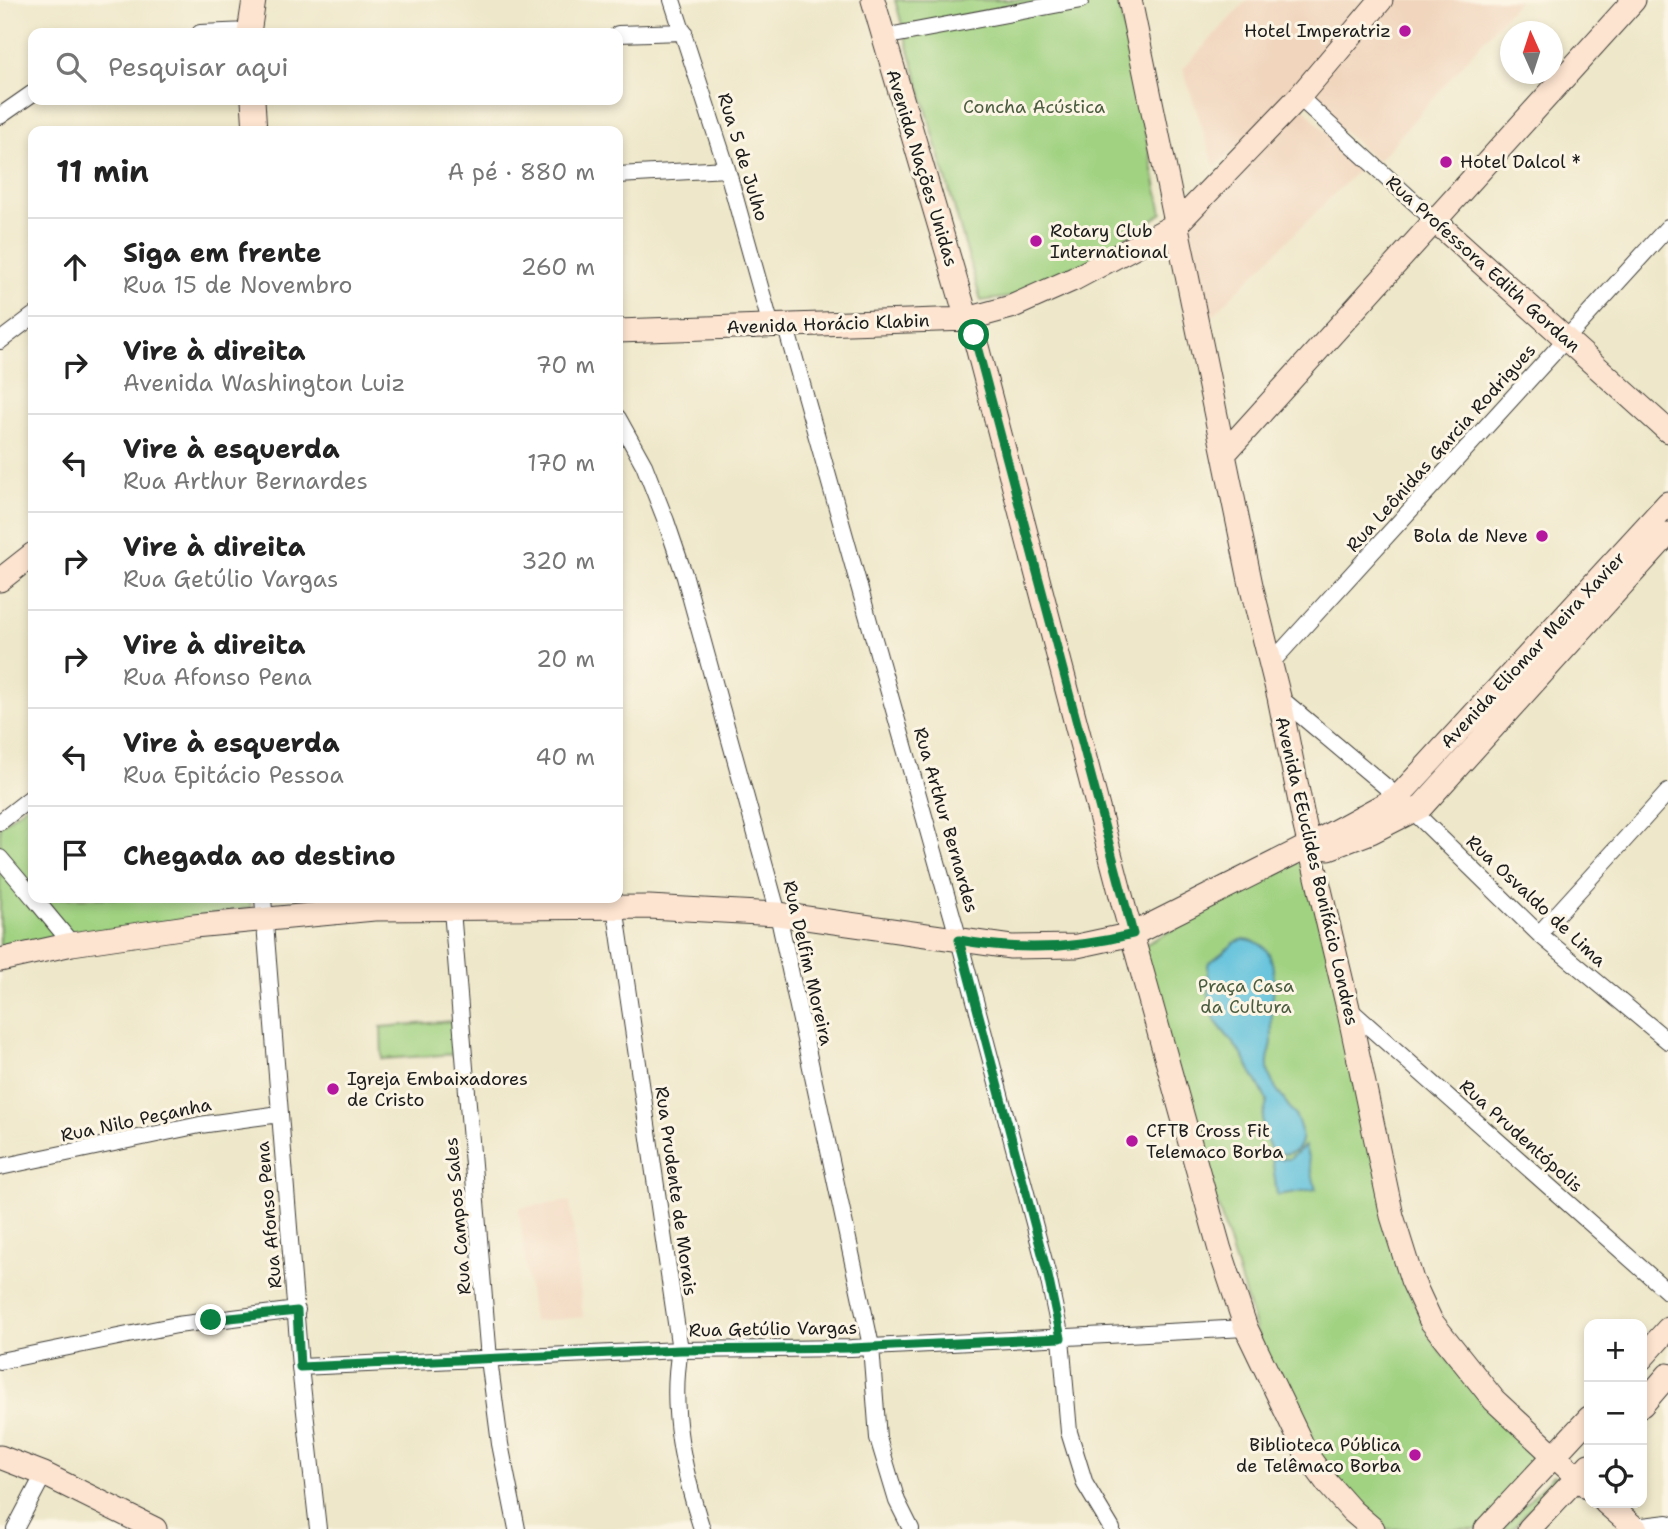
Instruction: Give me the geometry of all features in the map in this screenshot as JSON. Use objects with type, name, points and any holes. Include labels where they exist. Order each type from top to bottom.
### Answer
[{"type":"main road","points":[[250,28],[254,0]]},
{"type":"main road","name":"Avenida Nações Unidas","points":[[873,0],[971,327],[1220,1250],[1246,1328],[1307,1455],[1352,1511],[1373,1529]]},
{"type":"main road","points":[[1130,0],[1175,214]]},
{"type":"main road","name":"Avenida Horácio Klabin","points":[[623,331],[778,325],[971,327],[1074,279],[1175,214],[1299,97],[1381,0]]},
{"type":"main road","points":[[1224,454],[1634,0]]},
{"type":"main road","points":[[253,105],[255,126]]},
{"type":"main road","name":"Avenida EEuclides Bonifácio Londres","points":[[1175,214],[1251,585],[1279,696],[1392,1216],[1412,1280],[1431,1321],[1494,1400],[1555,1457],[1584,1476]]},
{"type":"main road","name":"Rua Professora Edith Gordan","points":[[1435,220],[1668,431]]},
{"type":"main road","name":"Avenida Eliomar Meira Xavier","points":[[1406,804],[1668,503]]},
{"type":"main road","name":"Avenida Eliomar Meira Xavier","points":[[1406,804],[1453,773],[1668,534]]},
{"type":"main road","points":[[0,580],[28,558]]},
{"type":"main road","points":[[0,960],[264,908],[374,909],[451,903],[615,903],[778,914],[1011,947],[1077,946],[1133,934],[1310,845],[1406,804]]},
{"type":"main road","points":[[1647,1352],[1668,1329]]},
{"type":"main road","points":[[1647,1399],[1668,1375]]},
{"type":"main road","points":[[1486,1529],[1584,1424]]},
{"type":"main road","points":[[0,1457],[44,1474],[155,1529]]},
{"type":"main road","points":[[1529,1529],[1584,1478]]},
{"type":"main road","points":[[1612,1508],[1635,1528]]},
{"type":"street","name":"Rua 5 de Julho","points":[[673,0],[778,325]]},
{"type":"street","points":[[883,37],[1081,0]]},
{"type":"street","points":[[623,34],[684,32]]},
{"type":"street","points":[[0,116],[28,96]]},
{"type":"street","name":"Rua Professora Edith Gordan","points":[[1299,97],[1435,220]]},
{"type":"street","points":[[623,175],[727,169]]},
{"type":"street","name":"Rua Leônidas Garcia Rodrigues","points":[[1270,663],[1668,227]]},
{"type":"street","points":[[0,341],[28,320]]},
{"type":"street","name":"Rua Arthur Bernardes","points":[[778,325],[959,940],[1048,1276],[1061,1338],[1069,1432],[1085,1484],[1112,1529]]},
{"type":"street","name":"Rua Delfim Moreira","points":[[623,427],[644,465],[685,577],[778,914],[871,1346],[878,1438],[897,1501],[911,1529]]},
{"type":"street","name":"Rua Osvaldo de Lima","points":[[1279,696],[1406,804],[1539,934],[1668,1041]]},
{"type":"street","points":[[1539,934],[1668,792]]},
{"type":"street","points":[[0,822],[28,800]]},
{"type":"street","points":[[0,858],[28,891]]},
{"type":"street","points":[[38,903],[72,944]]},
{"type":"street","name":"Rua Campos Sales","points":[[451,903],[489,1359],[500,1444],[517,1529]]},
{"type":"street","name":"Rua Prudente de Morais","points":[[615,903],[680,1350],[675,1375],[684,1464],[702,1529]]},
{"type":"street","name":"Rua Afonso Pena","points":[[264,908],[300,1367],[318,1529]]},
{"type":"street","name":"Rua Prudentópolis","points":[[1348,1008],[1668,1292]]},
{"type":"street","name":"Rua Nilo Peçanha","points":[[0,1167],[200,1125],[280,1114]]},
{"type":"street","points":[[0,1361],[177,1325],[297,1311]]},
{"type":"street","name":"Rua Getúlio Vargas","points":[[300,1367],[680,1350],[871,1346],[1246,1328]]},
{"type":"street","points":[[15,1529],[44,1474]]},
{"type":"street","points":[[1635,1528],[1668,1522]]},
{"type":"shaded area","points":[[1247,0],[1373,0],[1293,94],[1215,167],[1183,69]]},
{"type":"shaded area","points":[[1388,0],[1519,0],[1378,161],[1304,97]]},
{"type":"shaded area","points":[[1299,103],[1359,169],[1209,319],[1188,219]]},
{"type":"shaded area","points":[[570,1201],[583,1317],[533,1322],[519,1208]]},
{"type":"green space","name":"Concha Acústica","points":[[895,0],[1118,0],[1162,213],[1044,293],[981,301]]},
{"type":"green space","points":[[28,804],[28,903],[250,903],[251,908],[0,951],[0,826]]},
{"type":"green space","name":"Praça Casa da Cultura","points":[[1308,855],[1400,1272],[1434,1343],[1497,1418],[1545,1461],[1478,1529],[1381,1529],[1333,1484],[1262,1350],[1139,948]]},
{"type":"green space","points":[[453,1021],[456,1054],[382,1059],[381,1027]]},
{"type":"green space","points":[[1553,1475],[1558,1479],[1512,1529],[1502,1529]]},
{"type":"water","points":[[1244,939],[1256,942],[1264,948],[1273,965],[1269,1072],[1272,1082],[1292,1110],[1301,1130],[1300,1145],[1290,1153],[1272,1152],[1262,1126],[1267,1100],[1241,1053],[1216,1022],[1209,1004],[1208,964]]},
{"type":"water","points":[[1305,1146],[1316,1189],[1277,1195],[1272,1158],[1289,1159]]},
{"type":"place","name":"Hotel Imperatriz","points":[[1405,31]]},
{"type":"place","name":"Hotel Dalcol *","points":[[1446,162]]},
{"type":"place","name":"Rotary Club International","points":[[1036,241]]},
{"type":"place","name":"Bola de Neve","points":[[1542,536]]},
{"type":"place","name":"Igreja Embaixadores de Cristo","points":[[333,1089]]},
{"type":"place","name":"CFTB Cross Fit Telemaco Borba","points":[[1132,1141]]},
{"type":"place","name":"Biblioteca Pública de Telêmaco Borba","points":[[1415,1455]]},
{"type":"route","points":[[211,1320],[297,1311],[300,1367],[680,1350],[851,1348],[1061,1338],[1048,1276],[959,940],[1011,947],[1077,946],[1133,934],[974,335]]}]
